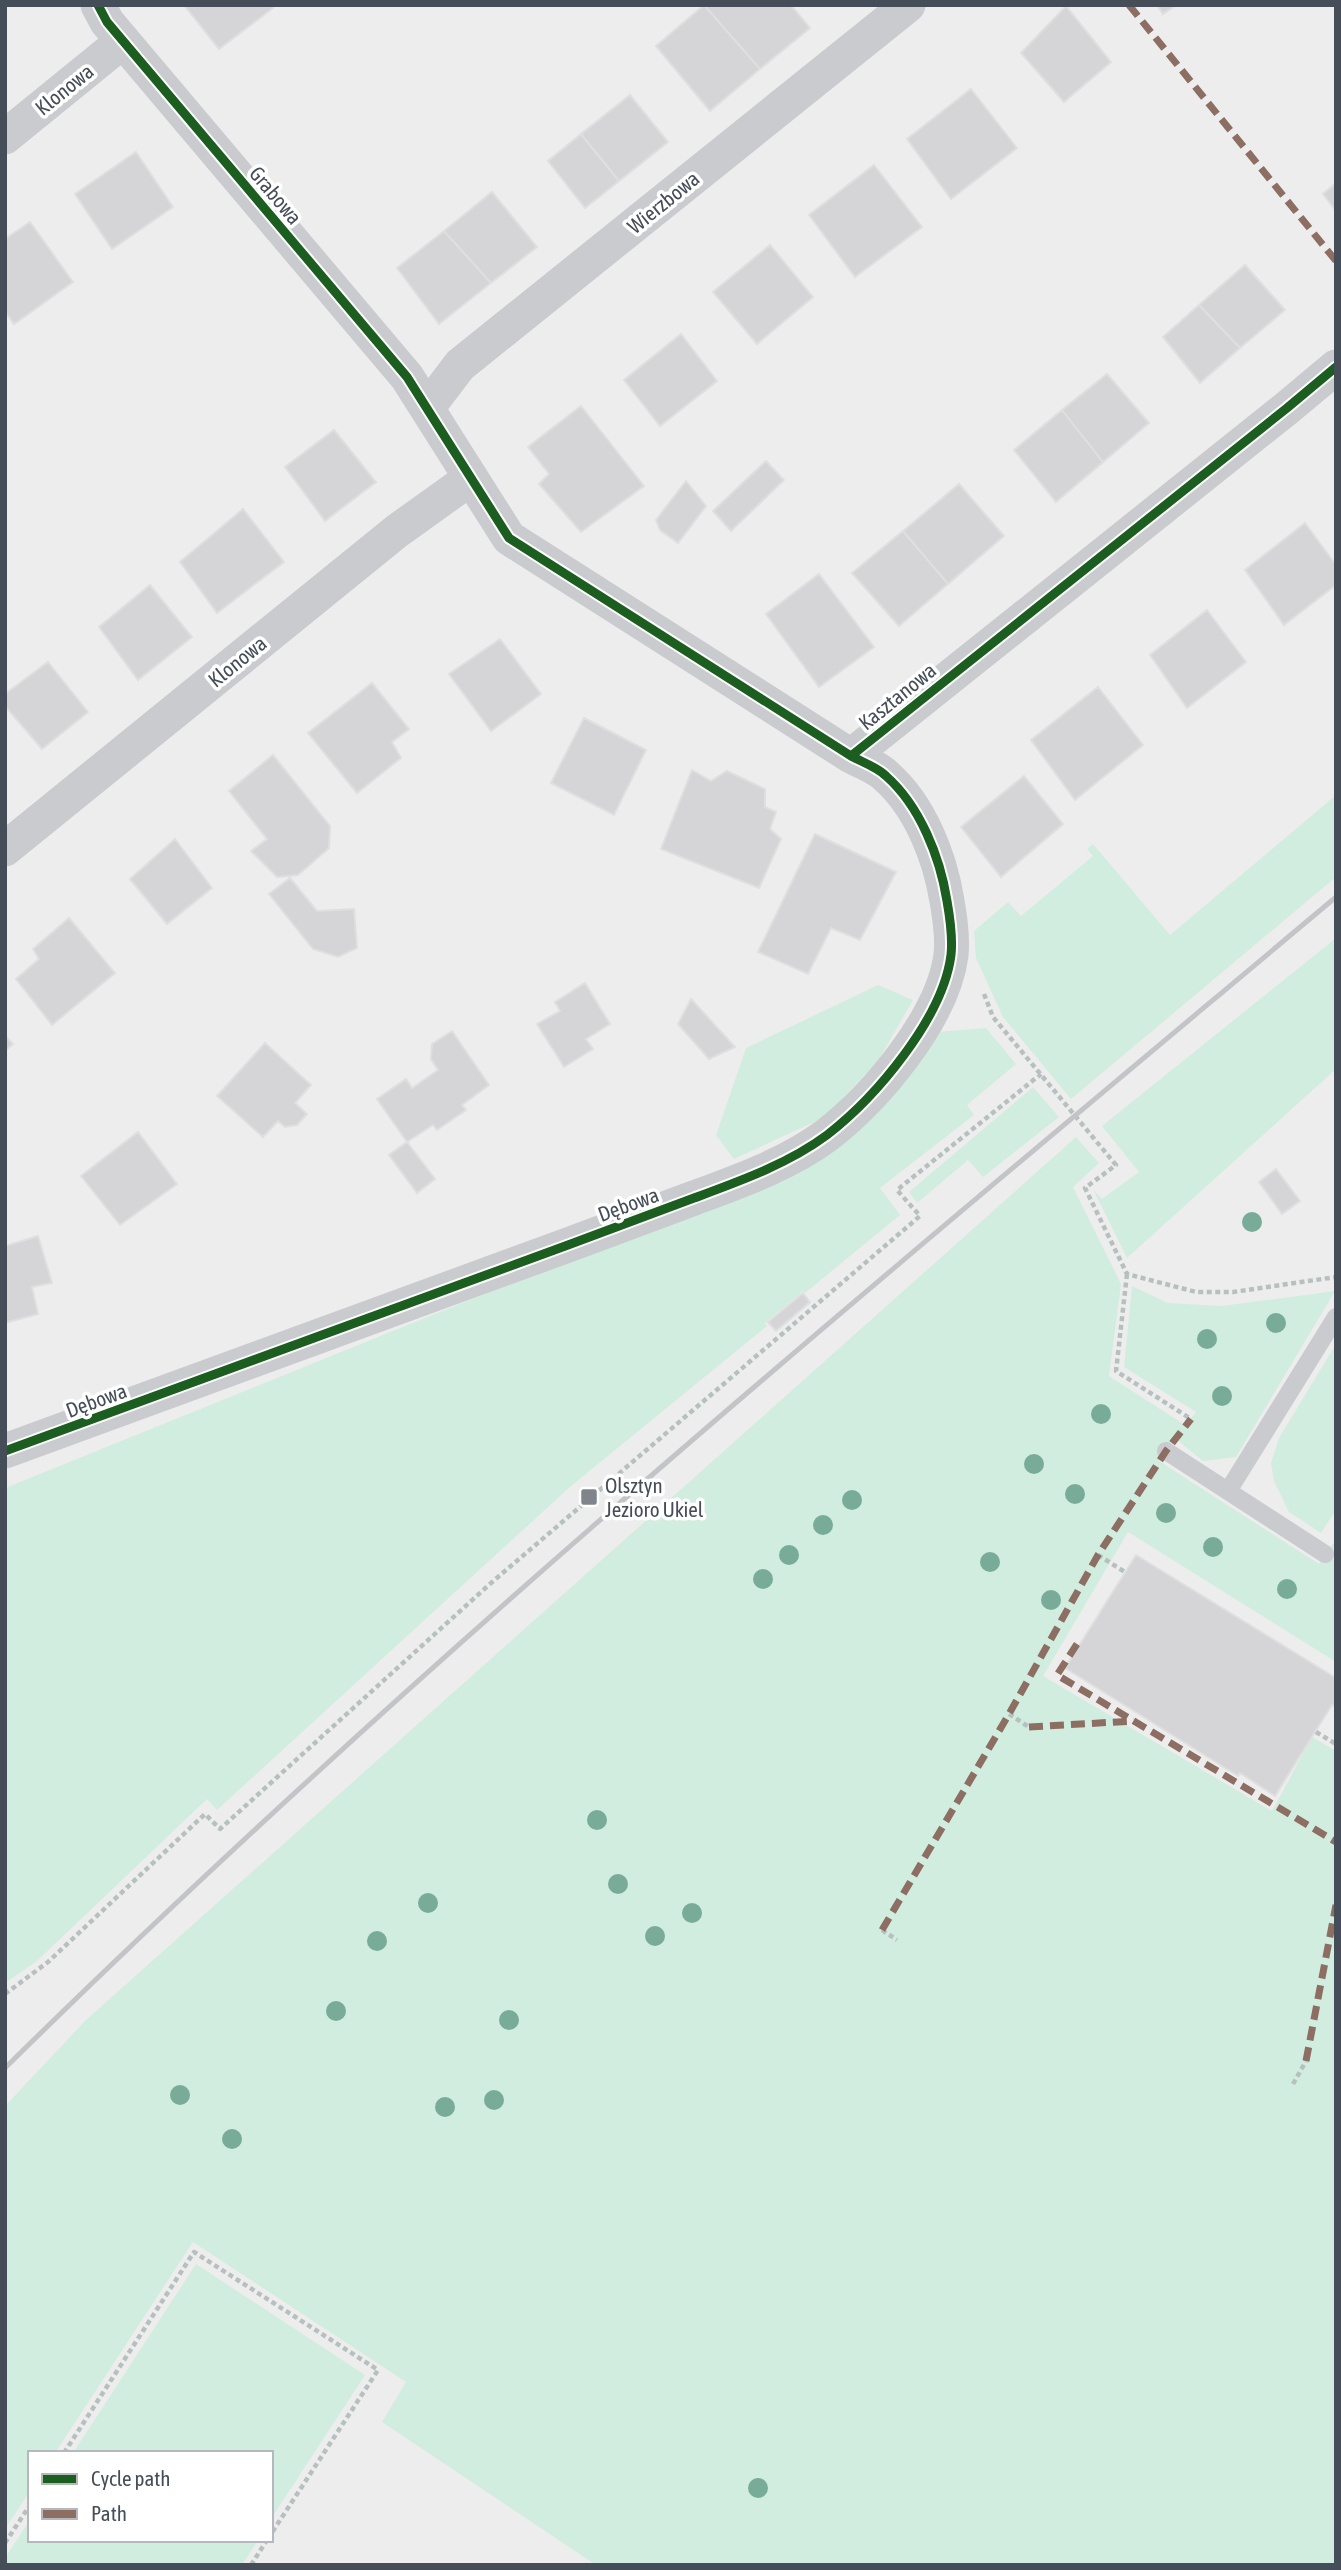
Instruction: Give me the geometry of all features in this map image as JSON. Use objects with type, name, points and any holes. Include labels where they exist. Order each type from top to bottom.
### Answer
[{"type":"street","name":"Grabowa","points":[[98,5],[107,22],[407,377],[428,407]]},
{"type":"street","name":"Wierzbowa","points":[[428,407],[460,365],[908,5]]},
{"type":"street","name":"Klonowa","points":[[5,137],[123,41]]},
{"type":"street","name":"Kasztanowa","points":[[428,407],[509,538],[851,756],[1336,367]]},
{"type":"street","name":"Klonowa","points":[[5,849],[397,531],[471,478]]},
{"type":"street","name":"Dębowa","points":[[5,1451],[308,1342],[725,1186],[799,1154],[829,1133],[880,1083],[902,1056],[937,1000],[951,954],[951,926],[946,893],[924,828],[909,803],[885,775],[851,756]]},
{"type":"lane","points":[[1228,1491],[1336,1317]]},
{"type":"lane","points":[[1166,1451],[1325,1554]]},
{"type":"path","points":[[980,985],[993,1017],[1116,1164],[1085,1188],[1127,1274],[1116,1371],[1191,1419]]},
{"type":"path","points":[[5,1994],[48,1962],[205,1814],[220,1829],[491,1583],[920,1216],[897,1190],[1041,1074]]},
{"type":"path","points":[[1127,1274],[1196,1292],[1233,1292],[1336,1277]]},
{"type":"path","points":[[1098,1555],[1125,1572]]},
{"type":"path","points":[[1009,1714],[1029,1727]]},
{"type":"path","points":[[1316,1732],[1336,1744]]},
{"type":"path","points":[[882,1930],[897,1940]]},
{"type":"path","points":[[1293,2084],[1306,2061]]},
{"type":"path","points":[[65,2451],[194,2252],[378,2370],[273,2530]]},
{"type":"path","points":[[5,2543],[28,2508]]},
{"type":"path","points":[[251,2565],[266,2542]]},
{"type":"green space","points":[[1336,795],[1336,877],[1071,1099],[1003,1017],[976,958],[974,931],[1008,902],[1021,916],[1093,856],[1087,849],[1093,844],[1170,935]]},
{"type":"green space","points":[[1336,938],[1336,1069],[1127,1258],[1093,1189],[1102,1199],[1139,1172],[1102,1126]]},
{"type":"green space","points":[[878,985],[913,1000],[878,1061],[825,1117],[734,1159],[716,1135],[746,1048]]},
{"type":"green space","points":[[986,1028],[1016,1064],[967,1105],[974,1115],[880,1188],[900,1215],[805,1293],[803,1291],[765,1323],[767,1326],[571,1486],[217,1810],[207,1799],[37,1961],[5,1983],[5,1488],[798,1167],[936,1032]]},
{"type":"green space","points":[[1033,1087],[1059,1117],[983,1177],[968,1160],[917,1203],[909,1192]]},
{"type":"green space","points":[[1076,1137],[1099,1163],[1073,1187],[1121,1284],[1109,1376],[1185,1425],[1196,1412],[1124,1367],[1132,1286],[1168,1303],[1222,1306],[1335,1291],[1236,1457],[1203,1461],[1176,1439],[1159,1461],[1319,1564],[1336,1539],[1336,1662],[1128,1532],[1043,1676],[1272,1811],[1312,1737],[1336,1751],[1336,2565],[596,2565],[382,2422],[406,2382],[193,2242],[56,2451],[28,2451],[28,2494],[5,2529],[5,2106],[86,2020]]},
{"type":"green space","points":[[1336,1344],[1336,1510],[1321,1533],[1289,1512],[1274,1481],[1271,1463],[1279,1438]]},
{"type":"green space","points":[[196,2264],[365,2375],[273,2516],[273,2451],[74,2451]]},
{"type":"green space","points":[[28,2523],[28,2542],[257,2542],[242,2565],[5,2565],[5,2558]]},
{"type":"building","points":[[184,5],[271,5],[273,8],[219,49]]},
{"type":"building","points":[[704,5],[791,5],[810,28],[760,69]]},
{"type":"building","points":[[704,5],[760,69],[710,111],[656,46]]},
{"type":"building","points":[[1157,5],[1176,5],[1163,14]]},
{"type":"building","points":[[1066,6],[1111,62],[1064,102],[1021,53]]},
{"type":"building","points":[[971,89],[1017,148],[951,199],[907,139]]},
{"type":"building","points":[[630,95],[668,142],[619,181],[581,134]]},
{"type":"building","points":[[581,134],[619,181],[585,208],[548,161]]},
{"type":"building","points":[[136,152],[173,207],[112,249],[75,194]]},
{"type":"building","points":[[874,165],[922,227],[855,277],[809,215]]},
{"type":"building","points":[[1336,183],[1336,211],[1323,194]]},
{"type":"building","points":[[492,192],[537,247],[491,283],[444,231]]},
{"type":"building","points":[[30,222],[73,282],[14,324],[5,311],[5,239]]},
{"type":"building","points":[[444,231],[491,283],[439,324],[397,268]]},
{"type":"building","points":[[770,245],[813,297],[757,344],[713,292]]},
{"type":"building","points":[[1245,265],[1285,310],[1240,348],[1199,305]]},
{"type":"building","points":[[1199,305],[1240,348],[1200,383],[1163,337]]},
{"type":"building","points":[[681,334],[717,381],[660,426],[624,380]]},
{"type":"building","points":[[1107,374],[1149,423],[1103,462],[1062,410]]},
{"type":"building","points":[[581,406],[644,486],[581,532],[539,484],[549,474],[528,447]]},
{"type":"building","points":[[1062,410],[1103,462],[1056,502],[1014,450]]},
{"type":"building","points":[[334,430],[376,482],[325,521],[285,467]]},
{"type":"building","points":[[766,461],[784,480],[731,531],[713,511]]},
{"type":"building","points":[[686,481],[706,506],[678,543],[660,530],[656,520]]},
{"type":"building","points":[[959,484],[1004,536],[948,584],[903,531]]},
{"type":"building","points":[[243,509],[284,562],[217,613],[180,562]]},
{"type":"building","points":[[1305,523],[1336,565],[1336,585],[1284,625],[1245,570]]},
{"type":"building","points":[[903,531],[948,584],[899,626],[852,573]]},
{"type":"building","points":[[819,574],[874,647],[819,687],[766,614]]},
{"type":"building","points":[[150,585],[192,637],[138,680],[99,627]]},
{"type":"building","points":[[1207,610],[1246,662],[1187,708],[1150,655]]},
{"type":"building","points":[[500,639],[541,694],[491,731],[449,674]]},
{"type":"building","points":[[48,662],[88,712],[42,749],[5,706],[5,694]]},
{"type":"building","points":[[372,683],[409,729],[392,742],[401,758],[357,793],[308,733]]},
{"type":"building","points":[[1098,687],[1143,745],[1075,800],[1031,740]]},
{"type":"building","points":[[584,718],[646,750],[614,815],[551,783]]},
{"type":"building","points":[[273,755],[330,826],[329,848],[298,875],[277,877],[251,851],[267,839],[229,791]]},
{"type":"building","points":[[692,770],[711,781],[727,771],[765,789],[765,807],[776,812],[770,829],[781,839],[759,888],[661,849]]},
{"type":"building","points":[[1024,776],[1063,824],[1001,877],[961,827]]},
{"type":"building","points":[[815,834],[896,872],[860,940],[831,928],[808,974],[758,952]]},
{"type":"building","points":[[175,839],[212,888],[167,924],[130,879]]},
{"type":"building","points":[[290,878],[317,911],[354,909],[357,948],[338,957],[313,949],[269,894]]},
{"type":"building","points":[[69,918],[115,973],[52,1025],[16,979],[39,959],[33,949]]},
{"type":"building","points":[[585,983],[610,1024],[586,1039],[593,1049],[564,1067],[537,1024],[560,1011],[555,1002]]},
{"type":"building","points":[[691,999],[735,1047],[709,1059],[678,1024]]},
{"type":"building","points":[[452,1031],[489,1085],[462,1105],[466,1110],[437,1130],[433,1125],[407,1142],[377,1099],[406,1079],[412,1088],[438,1070],[431,1059],[432,1044]]},
{"type":"building","points":[[5,1036],[13,1044],[5,1051]]},
{"type":"building","points":[[265,1043],[311,1085],[295,1103],[307,1114],[297,1125],[285,1127],[278,1121],[263,1137],[217,1096]]},
{"type":"building","points":[[138,1132],[177,1184],[120,1225],[81,1176]]},
{"type":"building","points":[[407,1142],[435,1179],[417,1193],[389,1155]]},
{"type":"building","points":[[1276,1169],[1300,1201],[1282,1214],[1259,1182]]},
{"type":"building","points":[[38,1236],[52,1283],[32,1287],[38,1314],[5,1323],[5,1246]]},
{"type":"building","points":[[803,1293],[810,1302],[776,1331],[768,1322]]},
{"type":"building","points":[[1136,1555],[1336,1678],[1336,1707],[1332,1705],[1275,1796],[1240,1773],[1238,1776],[1065,1668]]},
{"type":"railway","points":[[5,2068],[164,1914],[492,1615],[827,1325],[1336,897]]},
{"type":"marked path","points":[[1129,5],[1336,261]]},
{"type":"marked path","points":[[882,1930],[1009,1714],[1098,1555],[1166,1451],[1191,1419]]},
{"type":"marked path","points":[[1077,1644],[1057,1675],[1336,1842]]},
{"type":"marked path","points":[[1029,1727],[1134,1721]]},
{"type":"marked path","points":[[1306,2061],[1336,1905]]},
{"type":"cycle path","points":[[98,5],[107,22],[407,377],[509,538],[851,756],[1336,367]]},
{"type":"cycle path","points":[[5,1451],[729,1185],[780,1163],[827,1135],[886,1078],[921,1030],[945,979],[952,948],[944,884],[927,833],[898,788],[874,767],[851,756]]},
{"type":"place","name":"Olsztyn Jezioro Ukiel","points":[[589,1497]]}]
